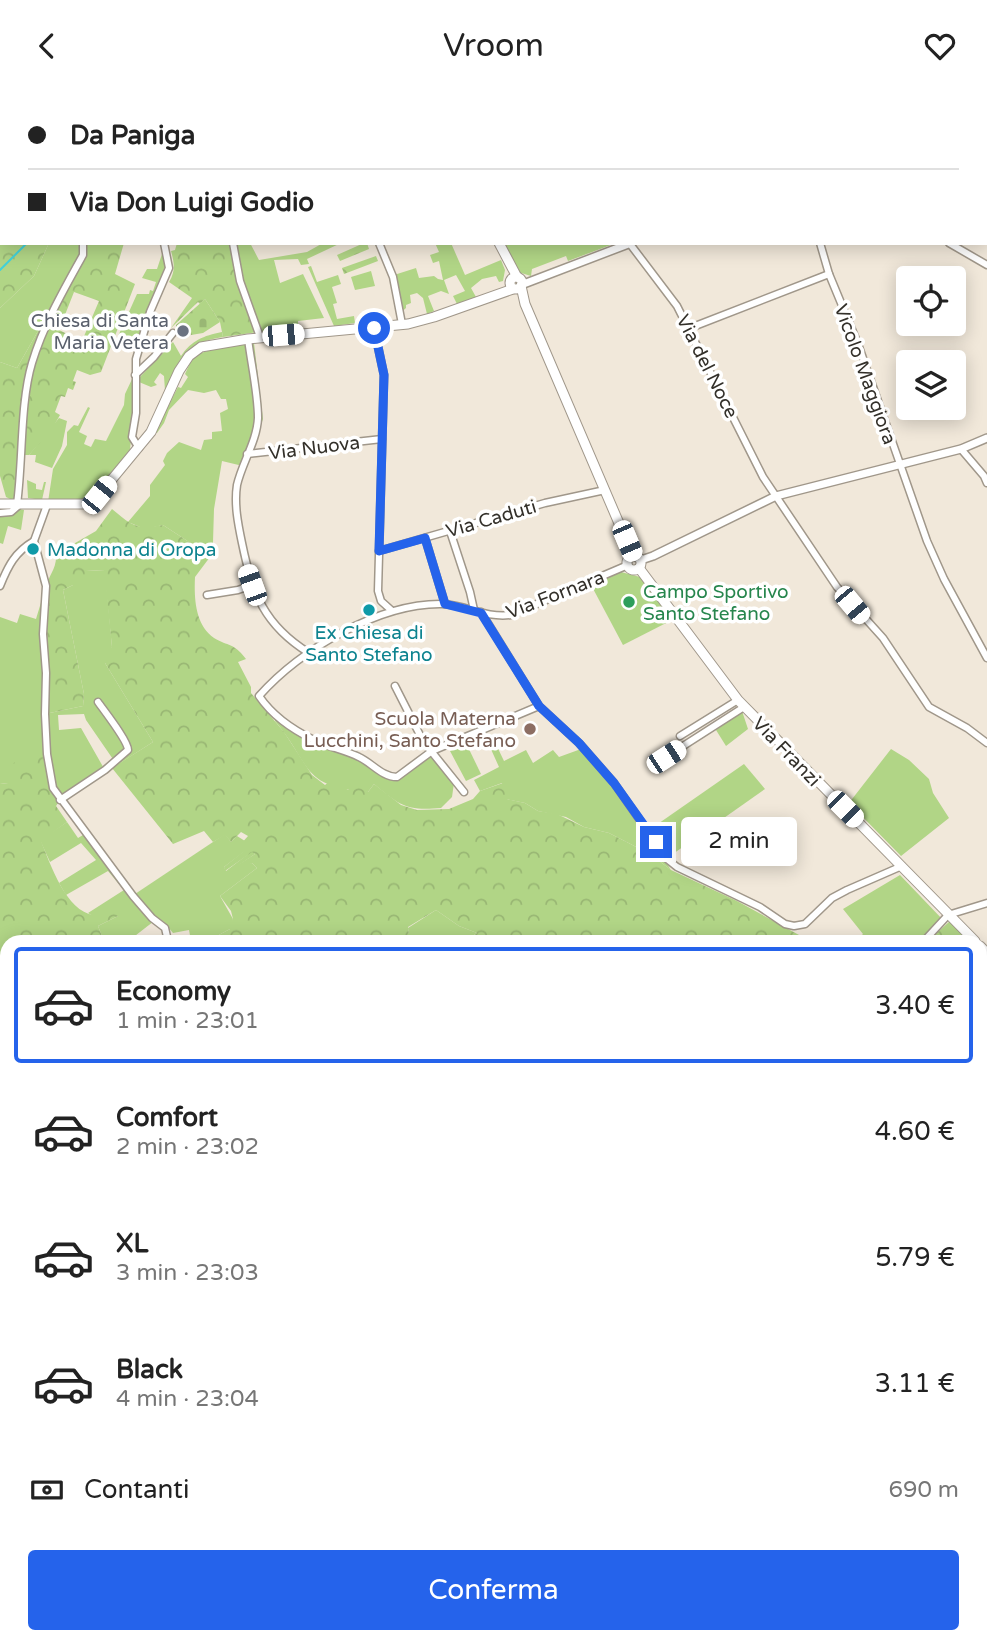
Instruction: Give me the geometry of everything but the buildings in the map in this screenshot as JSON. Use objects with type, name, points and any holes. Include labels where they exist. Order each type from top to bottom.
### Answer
[{"type":"main road","name":"Via Franzi","points":[[500,245],[638,561],[741,703],[969,935]]},
{"type":"main road","points":[[0,504],[84,504],[99,495],[151,432],[179,372],[190,356],[201,347],[248,339],[402,324],[434,317],[481,300],[516,283]]},
{"type":"main road","points":[[628,565],[628,560],[638,561]]},
{"type":"street","points":[[0,513],[11,512],[18,505],[31,365],[44,331],[83,255],[83,245]]},
{"type":"street","points":[[139,448],[132,437],[136,413],[136,359],[150,312],[169,268],[164,245]]},
{"type":"street","points":[[233,245],[240,281],[260,338]]},
{"type":"street","points":[[380,245],[393,277],[402,324]]},
{"type":"street","points":[[516,283],[532,280],[625,245]]},
{"type":"street","name":"Via del Noce","points":[[631,245],[677,306],[763,477],[837,586],[900,661],[929,707],[967,728],[987,743]]},
{"type":"street","name":"Vicolo Maggiora","points":[[821,245],[899,464],[944,579],[987,658]]},
{"type":"street","points":[[952,245],[987,265]]},
{"type":"street","points":[[690,328],[829,274]]},
{"type":"street","points":[[374,328],[384,375],[378,591],[381,601],[391,610]]},
{"type":"street","points":[[135,375],[173,333]]},
{"type":"street","points":[[248,339],[258,419],[237,487],[236,518],[246,569],[263,608],[295,644],[309,653]]},
{"type":"street","points":[[638,561],[776,496],[961,449],[987,437]]},
{"type":"street","name":"Via Nuova","points":[[247,454],[382,439]]},
{"type":"street","points":[[961,449],[987,483]]},
{"type":"street","name":"Via Caduti","points":[[379,551],[545,503],[605,490]]},
{"type":"street","points":[[47,505],[34,541],[46,586],[43,634],[47,754],[53,788],[132,897],[165,928],[167,935]]},
{"type":"street","points":[[450,531],[477,611],[539,706],[579,743],[614,783],[667,859],[677,867],[760,907],[785,925],[794,926],[805,924],[832,898],[902,866]]},
{"type":"street","points":[[425,538],[445,604]]},
{"type":"street","points":[[0,586],[9,563],[22,548],[34,541]]},
{"type":"street","name":"Via Fornara","points":[[432,751],[397,777],[390,777],[360,757],[315,741],[276,716],[259,696],[276,677],[309,653],[348,630],[391,610],[445,604],[493,617],[511,615],[628,565]]},
{"type":"street","points":[[207,595],[252,585]]},
{"type":"street","points":[[395,686],[421,742],[432,751],[464,792]]},
{"type":"street","points":[[60,800],[105,770],[128,750],[128,743],[98,702]]},
{"type":"street","name":"Via Franzi","points":[[680,736],[741,703]]},
{"type":"street","name":"Via Franzi","points":[[666,757],[741,703]]},
{"type":"street","points":[[432,751],[539,706]]},
{"type":"street","points":[[929,935],[948,915],[987,903]]},
{"type":"green space","points":[[0,245],[48,245],[34,276],[0,308]]},
{"type":"green space","points":[[48,245],[87,245],[17,368],[0,362],[0,308],[34,276]]},
{"type":"green space","points":[[87,245],[123,245],[115,274],[135,284],[101,372],[90,375],[77,370],[73,390],[68,388],[65,397],[61,396],[55,412],[60,415],[52,429],[29,455],[22,455],[14,501],[6,497],[0,476],[0,362],[17,368]],"holes":[[[74,292],[99,301],[82,341],[59,330]]]},
{"type":"green space","points":[[176,245],[233,245],[240,280],[257,332],[223,337],[220,322],[205,299],[200,304],[198,302],[171,328],[192,298],[169,282],[174,267],[171,251],[175,250]]},
{"type":"green space","points":[[233,245],[251,245],[259,260],[307,252],[319,245],[337,245],[307,259],[309,264],[301,265],[298,259],[274,260],[280,283],[303,274],[324,318],[298,321],[298,329],[259,335],[240,280]]},
{"type":"green space","points":[[360,245],[368,245],[369,249],[340,261],[337,255]]},
{"type":"green space","points":[[436,245],[452,245],[465,275],[501,260],[505,270],[503,281],[499,282],[496,276],[482,279],[471,288],[476,297],[457,304],[453,296],[465,291],[456,275],[444,280],[449,294],[441,291],[428,296],[434,311],[427,314],[423,298],[417,293],[410,295],[411,303],[397,316],[394,275],[416,268],[419,278],[434,276],[443,280],[439,261],[433,263],[430,255],[439,252]]},
{"type":"green space","points":[[505,245],[611,245],[568,261],[566,256],[532,269],[531,276],[518,272]]},
{"type":"green space","points":[[164,248],[169,266],[137,350],[115,343],[137,294],[149,294],[150,290],[153,291],[156,282],[142,278],[147,269],[157,269]]},
{"type":"green space","points":[[376,256],[378,261],[344,274],[342,268]]},
{"type":"green space","points":[[311,266],[317,282],[338,275],[341,284],[332,287],[337,303],[333,304],[337,319],[354,316],[355,323],[334,326],[308,267]]},
{"type":"green space","points":[[371,271],[375,286],[355,290],[351,277]]},
{"type":"green space","points":[[205,299],[220,322],[203,333],[191,335],[189,328],[176,329],[176,325]]},
{"type":"green space","points":[[222,332],[223,337],[200,343],[185,354],[165,391],[164,376],[160,373],[154,382],[157,385],[151,387],[139,382],[139,378],[173,342],[181,356],[198,339]]},
{"type":"green space","points":[[254,343],[263,419],[247,467],[222,461],[214,509],[213,542],[189,542],[163,525],[145,529],[128,522],[150,496],[150,485],[165,465],[163,461],[167,453],[179,442],[201,450],[204,440],[212,439],[212,432],[222,431],[220,413],[228,409],[226,399],[221,399],[216,390],[204,393],[188,390],[169,410],[164,423],[157,433],[155,432],[178,387],[181,388],[188,377],[185,374],[192,359],[220,347]]},
{"type":"green space","points":[[133,377],[134,405],[130,450],[92,495],[80,500],[48,502],[53,469],[67,445],[67,432],[74,425],[78,426],[88,407],[90,408],[79,432],[87,436],[84,444],[91,447],[95,439],[106,441],[124,405],[125,394]]},
{"type":"green space","points":[[59,418],[67,421],[62,446],[52,468],[35,462],[36,455],[29,455]]},
{"type":"green space","points":[[27,480],[36,484],[36,489],[42,490],[46,482],[42,500],[28,498]]},
{"type":"green space","points":[[112,509],[141,527],[163,525],[189,542],[213,542],[213,553],[195,577],[199,619],[208,633],[234,647],[246,659],[238,662],[251,687],[251,693],[284,732],[312,775],[325,785],[332,779],[348,790],[355,785],[368,792],[374,784],[401,805],[417,810],[449,809],[473,799],[480,791],[503,783],[507,799],[525,803],[538,811],[557,814],[584,827],[609,833],[650,854],[671,870],[737,901],[799,935],[474,935],[477,933],[459,926],[436,910],[408,927],[409,935],[219,935],[230,929],[229,924],[233,919],[231,911],[220,896],[257,868],[252,863],[242,869],[238,865],[255,854],[252,852],[225,871],[224,867],[244,851],[240,845],[248,836],[241,832],[231,842],[225,835],[213,842],[204,831],[173,844],[112,768],[153,742],[105,663],[104,653],[112,647],[104,570],[86,571],[85,588],[73,585],[63,590],[84,694],[83,706],[45,714],[43,620],[47,584],[56,554],[96,531]]},
{"type":"green space","points":[[24,510],[21,530],[8,526],[3,544],[0,543],[0,513]]},
{"type":"green space","points":[[105,570],[112,647],[105,663],[153,742],[117,765],[84,714],[58,715],[59,730],[81,728],[106,772],[64,800],[8,783],[0,784],[0,617],[17,623],[20,614],[36,619],[46,586],[45,714],[83,706],[84,694],[63,590],[73,585],[86,571]]},
{"type":"green space","name":"Campo Sportivo Santo Stefano","points":[[621,572],[640,577],[672,620],[623,645],[590,583]]},
{"type":"green space","points":[[742,711],[748,729],[726,746],[716,730]]},
{"type":"green space","points":[[275,718],[368,764],[389,779],[396,779],[431,755],[454,783],[452,797],[441,808],[420,809],[398,802],[374,784],[368,792],[330,785],[310,771]]},
{"type":"green space","points":[[491,734],[504,761],[526,750],[533,763],[553,750],[559,757],[581,749],[632,811],[671,870],[650,854],[609,833],[584,827],[566,817],[538,811],[525,803],[506,799],[502,783],[480,791],[474,780],[499,767],[485,736]]},
{"type":"green space","points":[[466,743],[481,774],[466,781],[450,751]]},
{"type":"green space","points":[[891,749],[909,760],[929,779],[933,793],[949,818],[901,856],[849,803]]},
{"type":"green space","points":[[35,751],[47,754],[50,776],[60,800],[56,806],[67,822],[41,841],[60,885],[75,905],[84,912],[97,915],[116,912],[118,916],[98,926],[102,935],[0,935],[0,784],[8,783],[10,765]]},
{"type":"green space","points":[[744,764],[765,789],[670,856],[652,828]]},
{"type":"green space","points":[[67,822],[78,838],[83,835],[132,896],[225,834],[231,842],[237,836],[245,841],[245,851],[224,867],[226,871],[252,851],[255,854],[239,865],[252,863],[257,868],[220,896],[233,919],[230,929],[219,935],[190,935],[189,930],[173,933],[158,918],[136,935],[102,935],[98,926],[118,916],[93,916],[88,913],[124,890],[108,871],[66,895],[59,883],[96,860],[81,843],[50,862],[40,840]]},
{"type":"green space","points":[[900,875],[943,920],[929,935],[862,935],[843,909]]},
{"type":"green space","points":[[436,910],[459,926],[477,933],[409,935],[408,928]]},
{"type":"green space","points":[[950,921],[965,935],[935,935]]},
{"type":"waterway","points":[[0,270],[25,245]]},
{"type":"place","name":"Chiesa di Santa Maria Vetera","points":[[183,331]]},
{"type":"place","name":"Madonna di Oropa","points":[[33,549]]},
{"type":"place","name":"Campo Sportivo Santo Stefano","points":[[629,602]]},
{"type":"place","name":"Ex Chiesa di Santo Stefano","points":[[369,610]]},
{"type":"place","name":"Scuola Materna Lucchini, Santo Stefano","points":[[530,729]]},
{"type":"route","points":[[374,328],[384,375],[379,551],[425,538],[445,604],[481,613],[539,706],[579,743],[614,783],[656,842]]}]
